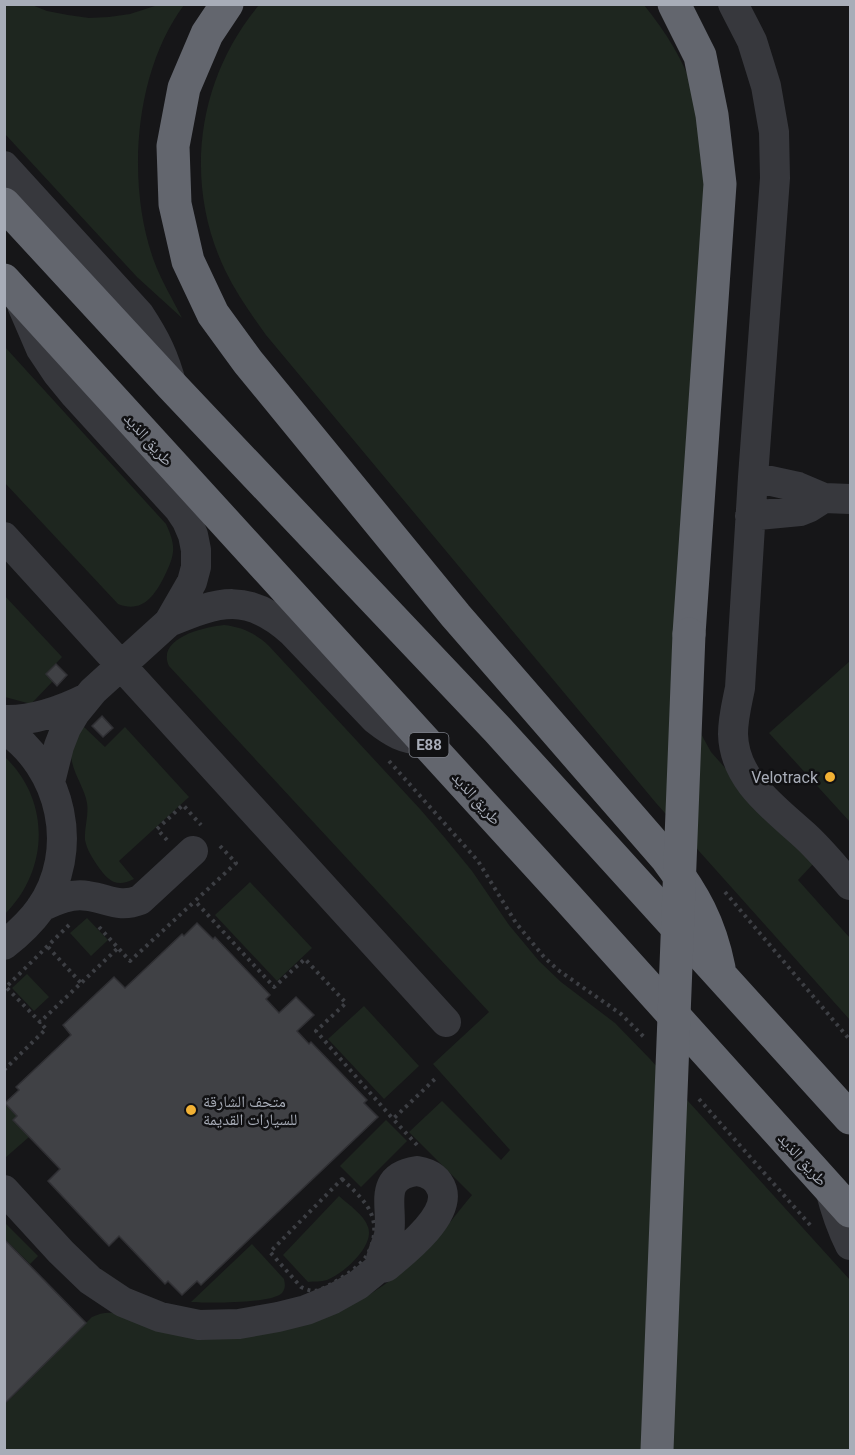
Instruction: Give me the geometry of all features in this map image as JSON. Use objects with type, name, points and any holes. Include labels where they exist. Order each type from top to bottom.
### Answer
[{"type":"highway","points":[[227,4],[207,34],[184,88],[173,146],[175,204],[188,261],[213,315],[255,370],[456,616],[667,859],[686,884],[702,913],[714,943],[721,975]]},
{"type":"highway","points":[[657,1450],[689,634],[720,184],[712,115],[700,56],[674,4]]},
{"type":"highway","points":[[4,204],[172,386],[497,729],[850,1118]]},
{"type":"highway","name":"طريق الذيد","points":[[12,288],[840,1200]]},
{"type":"street","points":[[733,4],[752,41],[766,86],[774,132],[775,178],[740,688],[751,744],[762,772],[807,837],[850,885]]},
{"type":"street","points":[[4,166],[139,314],[154,336],[165,360],[172,386]]},
{"type":"street","points":[[12,288],[41,349],[57,373],[178,509],[187,521],[196,550],[196,567],[192,582],[169,622],[87,698],[66,728],[50,782]]},
{"type":"street","points":[[753,477],[837,499]]},
{"type":"street","points":[[750,516],[800,511],[837,499]]},
{"type":"street","points":[[4,537],[446,1022]]},
{"type":"street","points":[[169,622],[213,605],[248,606],[265,611],[292,632],[375,719],[406,738],[425,741]]},
{"type":"street","points":[[4,720],[49,714],[87,698]]},
{"type":"street","points":[[4,729],[14,735],[35,757],[58,801],[62,822],[59,866],[52,887],[41,908],[26,926],[4,945]]},
{"type":"street","points":[[62,843],[100,912]]},
{"type":"street","points":[[100,912],[140,900],[199,845]]},
{"type":"street","points":[[41,908],[55,900],[71,896],[86,896],[100,912]]},
{"type":"street","points":[[4,1190],[90,1280],[123,1302],[160,1317],[199,1325],[239,1324],[306,1310],[358,1285],[380,1267]]},
{"type":"street","points":[[840,1200],[839,1219],[850,1245]]},
{"type":"path","points":[[384,755],[478,861],[516,922],[544,957],[558,970],[621,1014],[646,1039]]},
{"type":"path","points":[[100,912],[118,948],[130,961],[236,863],[199,845],[157,830],[183,805],[199,845]]},
{"type":"path","points":[[195,901],[274,987],[305,959],[346,1003],[316,1031],[418,1146]]},
{"type":"path","points":[[4,1070],[46,1029],[6,987],[70,925]]},
{"type":"path","points":[[48,946],[81,983]]},
{"type":"path","points":[[40,1022],[118,948]]},
{"type":"path","points":[[393,1119],[436,1078]]},
{"type":"path","points":[[693,1093],[811,1226]]},
{"type":"path","points":[[342,1179],[362,1199],[370,1211],[375,1234],[372,1246],[367,1257],[350,1272],[318,1290],[306,1290],[301,1287],[270,1252],[342,1179]]},
{"type":"shaded area","points":[[5,4],[32,5],[47,11],[89,18],[130,14],[158,5],[184,5],[167,32],[154,62],[145,95],[138,164],[145,231],[154,261],[182,318],[137,277],[5,134]]},
{"type":"shaded area","points":[[259,5],[644,5],[674,47],[695,94],[708,154],[694,721],[711,752],[813,864],[798,880],[850,938],[850,1020],[656,803],[266,335],[234,287],[212,236],[204,202],[201,167],[203,132],[210,98],[222,65],[238,34]]},
{"type":"shaded area","points":[[5,347],[166,524],[173,545],[170,562],[155,592],[140,605],[133,607],[118,604],[5,483]]},
{"type":"shaded area","points":[[4,595],[62,657],[46,674],[53,681],[31,704],[5,697]]},
{"type":"shaded area","points":[[224,625],[248,631],[269,646],[445,838],[472,871],[509,925],[539,961],[561,982],[615,1023],[850,1280],[850,1450],[5,1450],[5,1404],[92,1317],[103,1313],[346,1308],[395,1277],[435,1240],[472,1195],[409,1132],[442,1101],[501,1160],[510,1150],[433,1064],[489,1012],[169,666],[167,656],[169,648],[175,641],[194,631]]},
{"type":"shaded area","name":"Velotrack","points":[[850,661],[850,822],[769,733]]},
{"type":"shaded area","points":[[83,726],[105,747],[125,727],[189,797],[119,861],[134,879],[127,882],[117,883],[108,878],[97,865],[86,844],[87,803],[71,754],[74,741]]},
{"type":"shaded area","points":[[5,757],[20,775],[31,794],[37,814],[39,836],[30,877],[20,896],[5,914]]},
{"type":"shaded area","points":[[250,882],[312,948],[277,981],[215,915]]},
{"type":"shaded area","points":[[87,918],[108,940],[91,956],[70,933]]},
{"type":"shaded area","points":[[27,974],[49,997],[34,1011],[12,988]]},
{"type":"shaded area","points":[[364,1006],[419,1066],[384,1099],[328,1039]]},
{"type":"shaded area","points":[[4,1103],[17,1116],[29,1137],[5,1158]]},
{"type":"shaded area","points":[[386,1120],[407,1141],[361,1187],[340,1166]]},
{"type":"shaded area","points":[[339,1196],[363,1218],[368,1227],[367,1242],[349,1266],[334,1277],[308,1282],[283,1255]]},
{"type":"shaded area","points":[[4,1222],[38,1256],[30,1264],[5,1239]]},
{"type":"shaded area","points":[[252,1244],[284,1279],[285,1288],[282,1293],[276,1297],[253,1301],[191,1302]]},
{"type":"building","points":[[56,664],[67,675],[57,686],[46,674]]},
{"type":"building","points":[[102,716],[113,728],[103,737],[92,726]]},
{"type":"building","name":"متحف الشارقة للسيارات القديمة","points":[[197,923],[213,939],[215,937],[270,995],[266,999],[279,1013],[296,997],[314,1015],[297,1031],[309,1044],[311,1042],[367,1100],[364,1103],[378,1117],[201,1285],[197,1281],[182,1295],[168,1281],[165,1284],[119,1236],[109,1246],[48,1181],[60,1169],[13,1120],[17,1116],[5,1103],[19,1090],[16,1087],[71,1035],[63,1025],[114,977],[125,988],[182,934],[184,936]]},
{"type":"building","points":[[4,1239],[86,1323],[4,1404]]},
{"type":"place","name":"Velotrack","points":[[830,777]]},
{"type":"place","name":"متحف الشارقة للسيارات القديمة","points":[[191,1110]]}]
